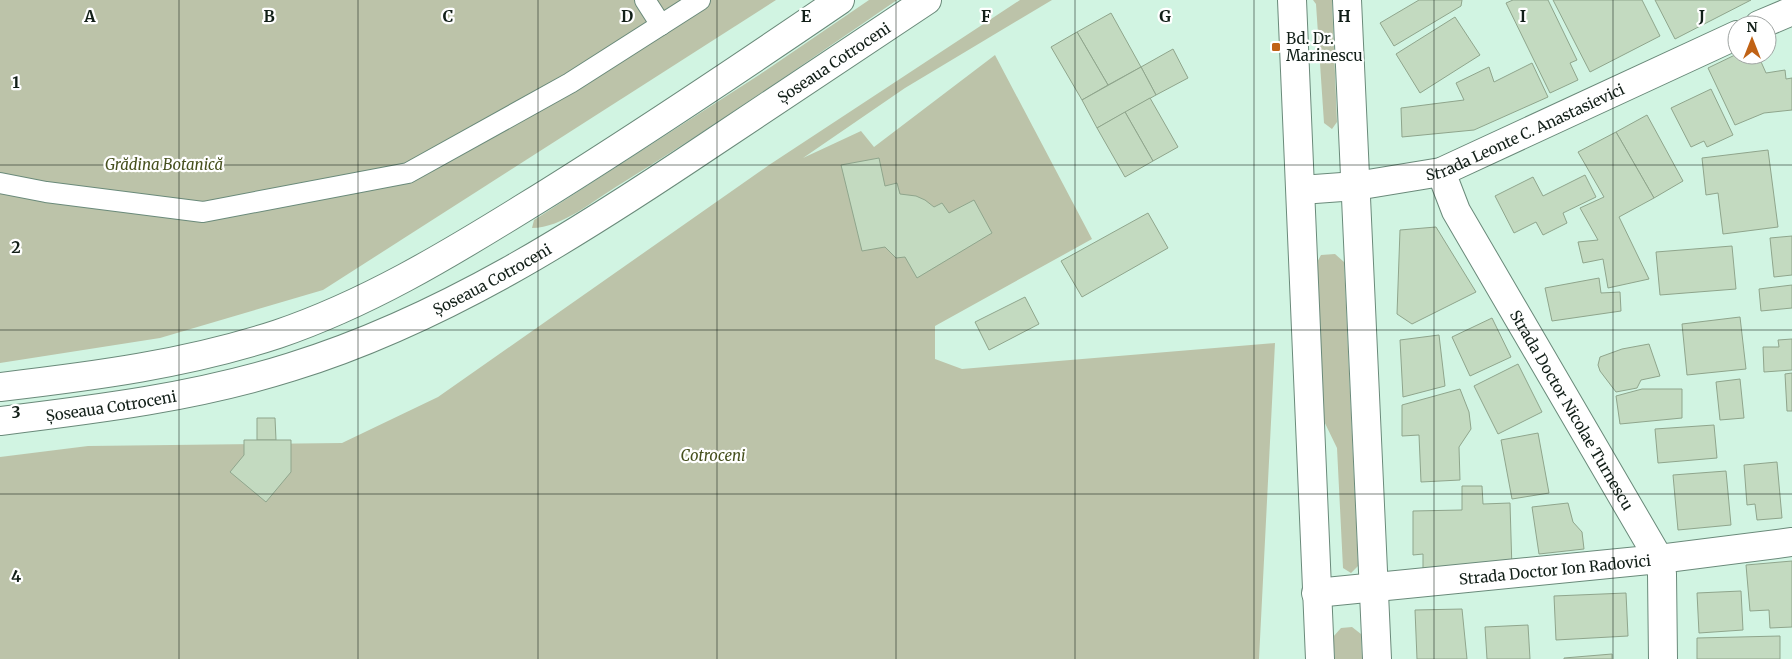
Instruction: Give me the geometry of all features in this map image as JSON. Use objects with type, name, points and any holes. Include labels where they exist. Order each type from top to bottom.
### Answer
[{"type":"main road","name":"Șoseaua Cotroceni","points":[[0,387],[105,375],[222,351],[301,326],[360,301],[473,239],[637,138],[840,0]]},
{"type":"main road","name":"Șoseaua Cotroceni","points":[[0,420],[116,407],[232,384],[293,367],[378,335],[534,257],[625,202],[928,0]]},
{"type":"main road","points":[[1292,0],[1320,659]]},
{"type":"main road","points":[[1347,0],[1377,659]]},
{"type":"main road","points":[[1777,17],[1792,11]]},
{"type":"main road","name":"Strada Leonte C. Anastasievici","points":[[1301,190],[1356,186],[1441,172],[1727,40]]},
{"type":"main road","name":"Strada Doctor Nicolae Turnescu","points":[[1441,172],[1456,211],[1659,559],[1662,574],[1663,659]]},
{"type":"main road","name":"Strada Doctor Ion Radovici","points":[[1316,594],[1659,559],[1792,542]]},
{"type":"street","points":[[645,0],[662,25]]},
{"type":"street","points":[[0,183],[46,192],[203,212],[408,173],[570,83],[700,0]]},
{"type":"green space","name":"Grădina Botanică","points":[[0,0],[776,0],[323,290],[160,338],[0,363]]},
{"type":"green space","points":[[869,0],[897,0],[724,118],[577,212],[555,223],[532,228],[534,220],[759,75]]},
{"type":"green space","name":"Cotroceni","points":[[1020,0],[1052,0],[905,88],[803,158],[861,131],[874,147],[995,55],[1092,239],[935,326],[935,359],[962,369],[1275,343],[1259,659],[0,659],[0,457],[88,446],[342,443],[438,397],[769,165]]},
{"type":"green space","points":[[1313,0],[1332,0],[1337,122],[1332,129],[1324,123],[1316,4]]},
{"type":"green space","points":[[1335,254],[1344,262],[1358,566],[1351,573],[1343,568],[1337,448],[1321,415],[1315,266],[1321,255]]},
{"type":"green space","points":[[1352,627],[1361,634],[1362,659],[1335,659],[1333,637],[1341,628]]},
{"type":"building","points":[[1419,0],[1462,0],[1461,6],[1394,46],[1380,23]]},
{"type":"building","points":[[1513,0],[1548,0],[1577,60],[1570,63],[1578,80],[1550,93],[1506,3]]},
{"type":"building","points":[[1553,0],[1642,0],[1660,36],[1590,72]]},
{"type":"building","points":[[1655,0],[1751,0],[1675,39]]},
{"type":"building","points":[[1111,13],[1141,67],[1108,85],[1077,32]]},
{"type":"building","points":[[1455,17],[1480,55],[1420,93],[1396,54]]},
{"type":"building","points":[[1077,32],[1108,85],[1082,100],[1051,47]]},
{"type":"building","points":[[1173,49],[1188,78],[1156,95],[1141,67]]},
{"type":"building","points":[[1727,59],[1727,65],[1762,65],[1766,73],[1785,70],[1786,79],[1792,78],[1792,110],[1764,113],[1735,125],[1708,68]]},
{"type":"building","points":[[1532,63],[1548,97],[1474,130],[1402,137],[1401,108],[1464,100],[1456,83],[1489,67],[1494,82]]},
{"type":"building","points":[[1141,67],[1156,95],[1097,128],[1082,100]]},
{"type":"building","points":[[1711,89],[1733,135],[1707,147],[1704,141],[1691,147],[1671,108]]},
{"type":"building","points":[[1150,98],[1178,147],[1153,161],[1125,112]]},
{"type":"building","points":[[1125,112],[1153,161],[1125,177],[1097,128]]},
{"type":"building","points":[[1647,115],[1683,181],[1654,198],[1616,132]]},
{"type":"building","points":[[1616,132],[1654,198],[1619,217],[1649,279],[1608,288],[1603,259],[1583,263],[1578,242],[1598,240],[1580,208],[1604,197],[1578,152]]},
{"type":"building","points":[[1768,150],[1778,227],[1723,234],[1718,193],[1706,195],[1702,158]]},
{"type":"building","points":[[879,158],[885,186],[897,183],[900,194],[916,196],[934,207],[942,203],[949,213],[974,200],[992,233],[917,278],[905,257],[896,258],[885,247],[862,251],[841,165]]},
{"type":"building","points":[[1585,175],[1596,197],[1563,213],[1567,223],[1543,235],[1536,222],[1514,233],[1495,196],[1533,177],[1543,196]]},
{"type":"building","points":[[1148,213],[1168,248],[1082,297],[1061,261]]},
{"type":"building","points":[[1436,227],[1476,292],[1412,324],[1397,314],[1400,230]]},
{"type":"building","points":[[1792,236],[1792,275],[1774,277],[1770,238]]},
{"type":"building","points":[[1732,246],[1736,289],[1660,295],[1656,252]]},
{"type":"building","points":[[1599,278],[1601,293],[1620,292],[1621,311],[1552,321],[1545,288]]},
{"type":"building","points":[[1792,285],[1792,308],[1761,311],[1759,289]]},
{"type":"building","points":[[1025,297],[1039,324],[989,350],[975,322]]},
{"type":"building","points":[[1740,317],[1746,369],[1687,375],[1682,324]]},
{"type":"building","points":[[1492,318],[1511,357],[1470,376],[1452,337]]},
{"type":"building","points":[[1439,335],[1445,386],[1403,397],[1400,340]]},
{"type":"building","points":[[1792,339],[1792,370],[1764,372],[1763,347],[1779,347],[1778,340]]},
{"type":"building","points":[[1649,344],[1660,376],[1641,380],[1637,388],[1616,392],[1600,371],[1598,365],[1600,357],[1622,349]]},
{"type":"building","points":[[1518,364],[1542,412],[1498,434],[1474,386]]},
{"type":"building","points":[[1792,373],[1792,411],[1787,411],[1785,374]]},
{"type":"building","points":[[1740,379],[1744,418],[1720,420],[1716,382]]},
{"type":"building","points":[[1460,389],[1469,412],[1471,429],[1459,447],[1460,480],[1421,482],[1419,435],[1402,436],[1402,405]]},
{"type":"building","points":[[1642,389],[1682,389],[1682,418],[1620,424],[1616,396]]},
{"type":"building","points":[[257,418],[275,418],[276,440],[257,440]]},
{"type":"building","points":[[1714,425],[1717,458],[1658,463],[1655,429]]},
{"type":"building","points":[[1538,433],[1549,493],[1512,499],[1501,440]]},
{"type":"building","points":[[244,440],[291,440],[291,472],[266,502],[230,472],[244,455]]},
{"type":"building","points":[[1777,462],[1782,518],[1757,520],[1755,504],[1747,505],[1744,465]]},
{"type":"building","points":[[1726,471],[1731,525],[1678,530],[1673,475]]},
{"type":"building","points":[[1462,486],[1482,486],[1483,504],[1510,503],[1512,570],[1423,572],[1423,554],[1413,555],[1413,511],[1462,510]]},
{"type":"building","points":[[1568,503],[1573,522],[1582,532],[1584,549],[1539,554],[1532,507]]},
{"type":"building","points":[[1792,561],[1792,627],[1770,628],[1769,610],[1750,611],[1746,565]]},
{"type":"building","points":[[1741,591],[1743,630],[1699,633],[1697,593]]},
{"type":"building","points":[[1626,593],[1628,636],[1556,640],[1554,596]]},
{"type":"building","points":[[1462,609],[1467,659],[1417,659],[1415,610]]},
{"type":"building","points":[[1528,625],[1530,659],[1487,659],[1485,627]]},
{"type":"building","points":[[1780,636],[1780,659],[1697,659],[1697,638]]},
{"type":"building","points":[[1612,654],[1612,659],[1564,659],[1564,658]]},
{"type":"place","name":"Bd. Dr. Marinescu","points":[[1276,47]]}]
